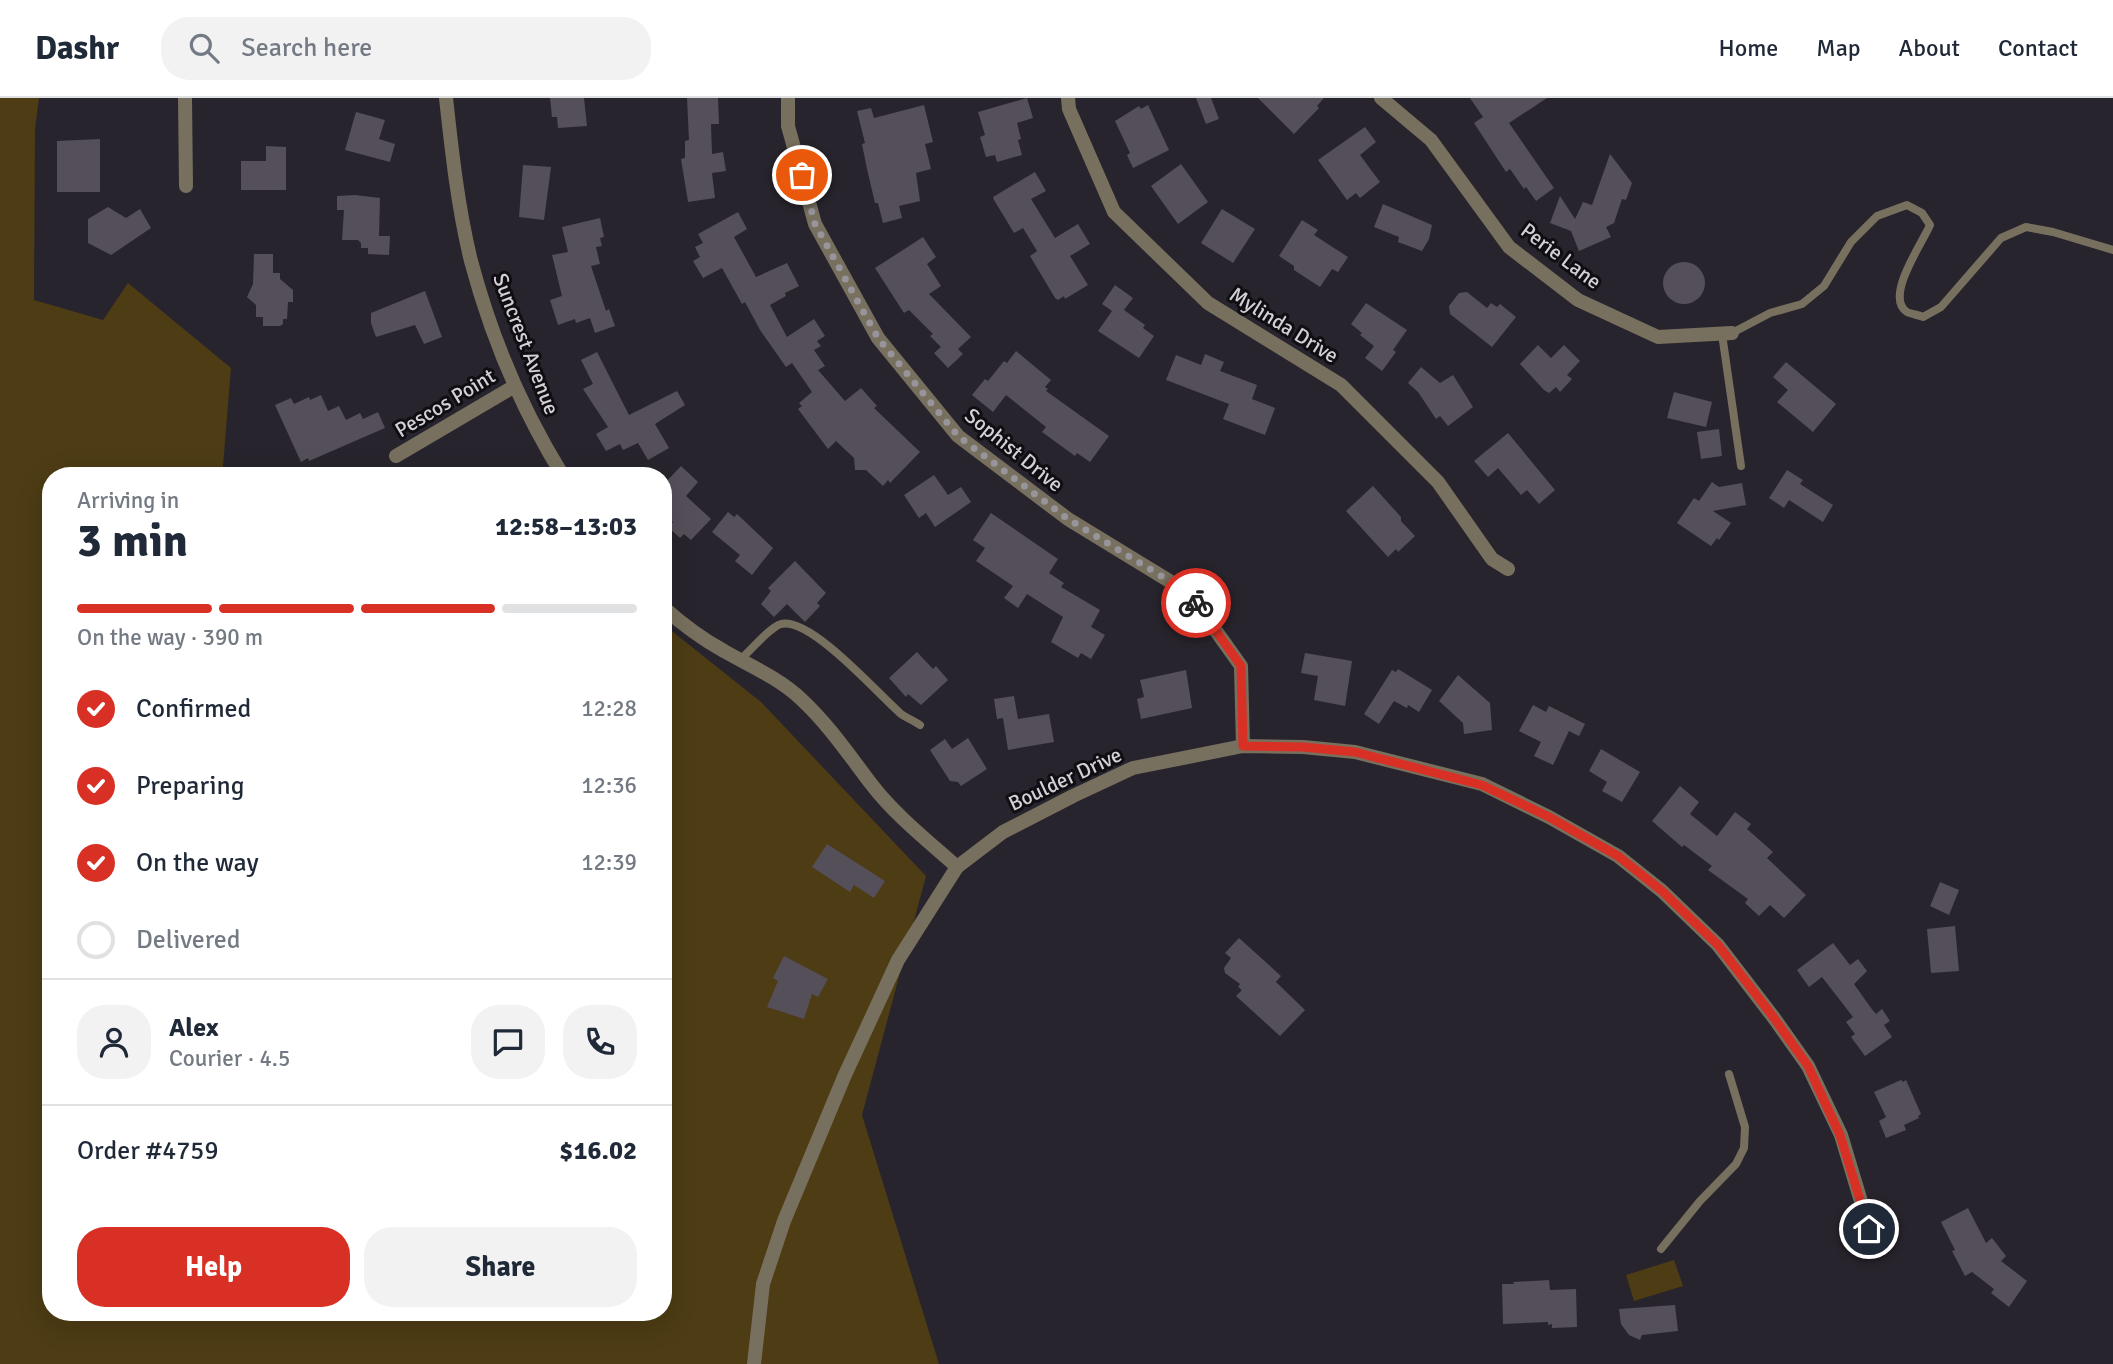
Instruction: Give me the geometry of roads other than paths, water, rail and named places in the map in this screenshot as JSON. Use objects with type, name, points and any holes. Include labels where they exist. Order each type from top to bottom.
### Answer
[{"type":"street","points":[[186,98],[186,186]]},
{"type":"street","name":"Suncrest Avenue","points":[[446,98],[456,186],[471,260],[489,320],[515,386],[557,467]]},
{"type":"street","name":"Sophist Drive","points":[[788,98],[788,126],[815,224],[878,338],[958,436],[1068,519],[1189,593],[1241,666],[1243,746]]},
{"type":"street","name":"Mylinda Drive","points":[[1068,98],[1069,109],[1114,212],[1208,303],[1340,385],[1438,482],[1492,559],[1508,569]]},
{"type":"street","name":"Perie Lane","points":[[1381,98],[1431,141],[1509,247],[1578,300],[1658,337],[1728,333]]},
{"type":"street","name":"Pescos Point","points":[[396,457],[515,386]]},
{"type":"street","points":[[672,615],[684,626],[761,670],[799,696],[836,735],[873,787],[910,826],[957,867]]},
{"type":"street","name":"Boulder Drive","points":[[754,1364],[764,1284],[784,1221],[844,1077],[898,960],[957,867],[1003,831],[1133,768],[1243,746],[1303,747],[1355,752],[1482,785],[1549,817],[1618,856],[1653,884],[1718,945],[1808,1066],[1840,1135],[1876,1251]]},
{"type":"lane","points":[[1741,466],[1728,333],[1770,313],[1802,304],[1824,286],[1851,242],[1877,216],[1907,205],[1922,213],[1930,225],[1900,284],[1899,300],[1906,312],[1923,317],[1941,307],[2001,238],[2026,227],[2113,250]]},
{"type":"lane","points":[[740,660],[776,626],[794,624],[807,629],[903,715],[920,725]]},
{"type":"lane","points":[[1661,1249],[1712,1188],[1736,1164],[1744,1148],[1745,1127],[1729,1074]]}]
